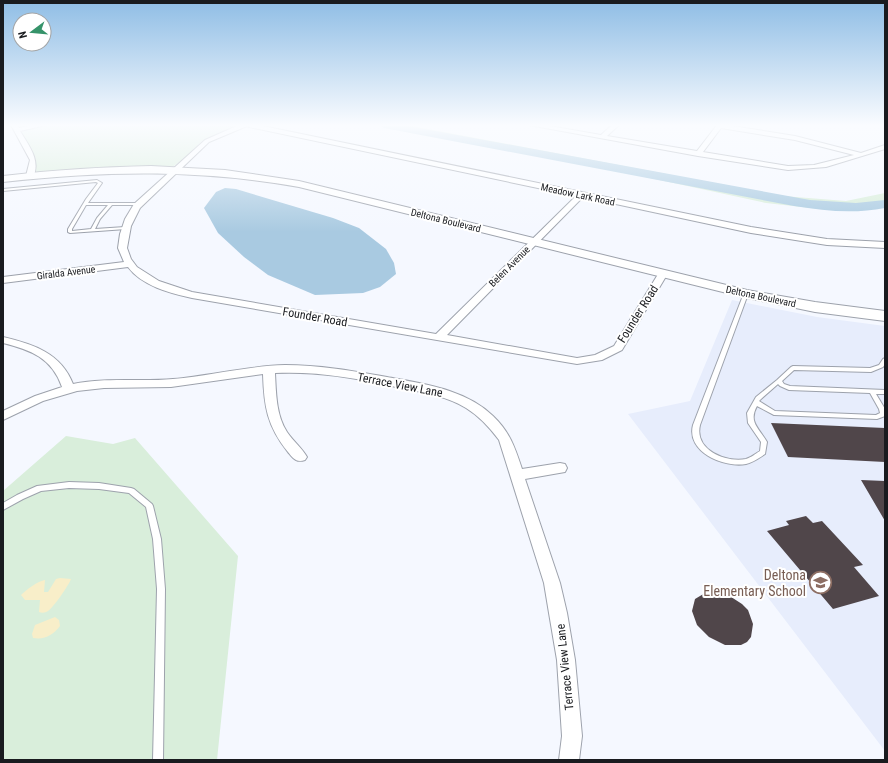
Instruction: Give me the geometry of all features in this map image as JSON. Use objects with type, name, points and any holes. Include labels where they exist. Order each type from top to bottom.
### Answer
[{"type":"main road","name":"Deltona Boulevard","points":[[3,179],[102,170],[177,169],[235,173],[278,180],[746,294],[815,307],[884,317]]},
{"type":"street","points":[[30,176],[33,161]]},
{"type":"street","name":"Founder Road","points":[[186,161],[131,214],[125,228],[122,246],[124,255],[130,264],[148,280],[171,290],[192,296],[567,360],[590,360],[601,358],[618,348],[663,273]]},
{"type":"street","name":"Meadow Lark Road","points":[[418,161],[775,235],[827,242],[885,245]]},
{"type":"street","points":[[739,161],[798,169],[823,167],[843,161]]},
{"type":"street","name":"Belen Avenue","points":[[438,338],[581,195]]},
{"type":"street","name":"Giralda Avenue","points":[[3,280],[130,264]]},
{"type":"street","points":[[3,340],[24,345],[52,359],[60,366],[66,377],[69,389]]},
{"type":"street","name":"Terrace View Lane","points":[[3,416],[31,402],[69,389],[104,384],[172,383],[269,370],[306,369],[327,371],[427,388],[460,399],[484,414],[496,426],[504,439],[552,583],[566,660],[571,728],[569,760]]},
{"type":"street","points":[[269,370],[270,405],[274,421],[283,438],[300,458]]},
{"type":"street","points":[[516,475],[560,468]]},
{"type":"lane","points":[[3,190],[98,181],[100,183],[70,228],[70,232],[92,232],[125,228]]},
{"type":"lane","points":[[86,204],[140,204]]},
{"type":"lane","points":[[92,232],[98,219],[111,204]]},
{"type":"lane","points":[[746,294],[697,423],[695,433],[699,446],[711,455],[726,460],[740,462],[752,460],[763,452],[764,442],[751,423],[750,414],[758,398],[793,368],[871,370],[881,366],[885,360]]},
{"type":"lane","points":[[779,381],[782,385],[789,388],[885,392]]},
{"type":"lane","points":[[756,402],[774,413],[877,417],[883,414],[882,409],[872,392]]},
{"type":"lane","points":[[3,507],[20,496],[40,488],[69,485],[99,486],[131,492],[149,506],[158,539],[161,589],[158,760]]},
{"type":"shaded area","name":"Deltona Elementary School","points":[[732,300],[817,317],[885,326],[885,751],[628,414],[690,401]]},
{"type":"green space","points":[[29,161],[181,161],[171,168],[28,175]]},
{"type":"green space","points":[[569,161],[596,161],[783,196],[846,201],[885,193],[885,205],[870,209],[820,209],[766,203]]},
{"type":"green space","points":[[66,436],[113,444],[135,438],[238,556],[217,760],[3,760],[3,491]]},
{"type":"sand","points":[[56,579],[71,579],[57,601],[47,612],[39,612],[40,600],[25,600],[21,595],[29,588],[45,580],[44,592],[48,592]]},
{"type":"sand","points":[[55,617],[59,620],[60,626],[55,632],[45,637],[33,638],[32,634],[35,625]]},
{"type":"water","points":[[225,188],[236,189],[333,218],[359,228],[386,249],[394,263],[396,274],[380,287],[363,293],[315,295],[268,275],[244,257],[218,233],[204,208],[216,192]]},
{"type":"building","points":[[771,423],[885,428],[885,462],[788,457]]},
{"type":"building","points":[[861,480],[885,481],[885,521]]},
{"type":"building","points":[[806,516],[813,523],[822,521],[863,565],[854,567],[879,596],[833,609],[767,531],[789,525],[786,521]]},
{"type":"building","points":[[712,592],[728,595],[748,610],[753,624],[751,637],[747,642],[741,645],[725,645],[709,637],[697,625],[692,611],[695,599],[705,593]]},
{"type":"waterway","points":[[572,161],[794,202],[856,208],[885,204]]},
{"type":"place","name":"Deltona Elementary School","points":[[821,583]]}]
